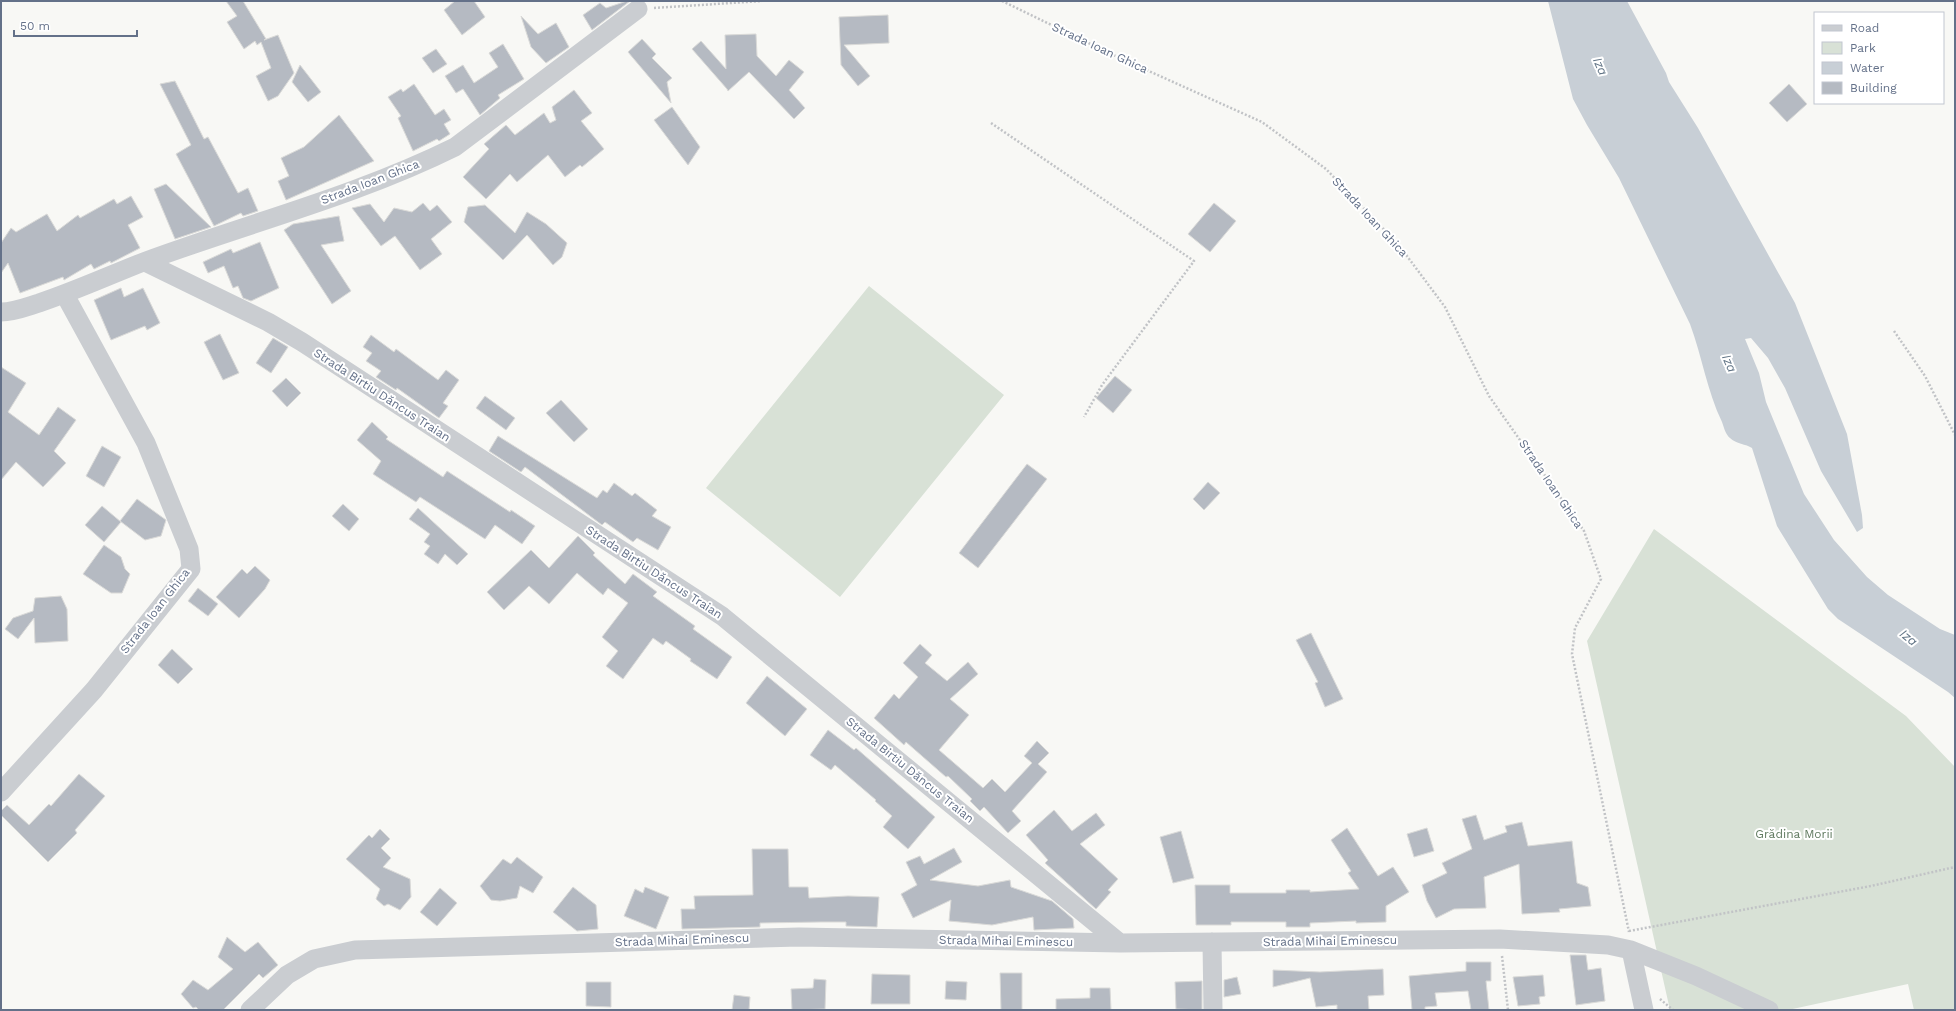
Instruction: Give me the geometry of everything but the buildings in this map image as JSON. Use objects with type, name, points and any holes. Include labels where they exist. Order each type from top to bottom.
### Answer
[{"type":"street","name":"Strada Ioan Ghica","points":[[1,312],[11,312],[64,295],[145,262],[388,178],[455,147],[638,9]]},
{"type":"street","name":"Strada Birtiu Dăncus Traian","points":[[145,262],[268,322],[302,342],[722,616],[1120,943]]},
{"type":"street","name":"Strada Ioan Ghica","points":[[1,792],[94,690],[191,569],[189,549],[146,443],[64,295]]},
{"type":"street","name":"Strada Mihai Eminescu","points":[[250,1010],[288,976],[314,959],[355,950],[799,937],[1120,943],[1500,939],[1608,945],[1631,950],[1696,976],[1769,1010]]},
{"type":"street","points":[[1212,942],[1213,1010]]},
{"type":"street","points":[[1631,950],[1644,1010]]},
{"type":"path","points":[[638,9],[762,1]]},
{"type":"path","name":"Strada Ioan Ghica","points":[[1002,1],[1111,54],[1262,122],[1326,169],[1398,244],[1445,307],[1489,396],[1584,531],[1601,579],[1575,628],[1572,654],[1629,931]]},
{"type":"path","points":[[991,123],[1194,261],[1102,385],[1084,417]]},
{"type":"path","points":[[1894,331],[1925,376],[1955,435]]},
{"type":"path","points":[[1631,950],[1629,931],[1871,886],[1955,867]]},
{"type":"path","points":[[1500,939],[1508,1010]]},
{"type":"green space","points":[[869,286],[1004,395],[840,597],[706,488]]},
{"type":"green space","name":"Grădina Morii","points":[[1654,529],[1906,716],[1955,767],[1955,1010],[1914,1010],[1908,984],[1788,1010],[1670,1010],[1587,641]]},
{"type":"water","name":"Iza","points":[[1548,1],[1627,1],[1666,73],[1669,82],[1698,128],[1795,303],[1847,434],[1863,528],[1857,532],[1821,471],[1785,388],[1768,358],[1751,338],[1745,339],[1759,373],[1766,402],[1804,494],[1834,540],[1867,577],[1888,595],[1940,629],[1955,635],[1955,698],[1838,619],[1828,609],[1777,526],[1752,448],[1732,440],[1726,433],[1708,386],[1690,324],[1619,178],[1573,99]]}]
